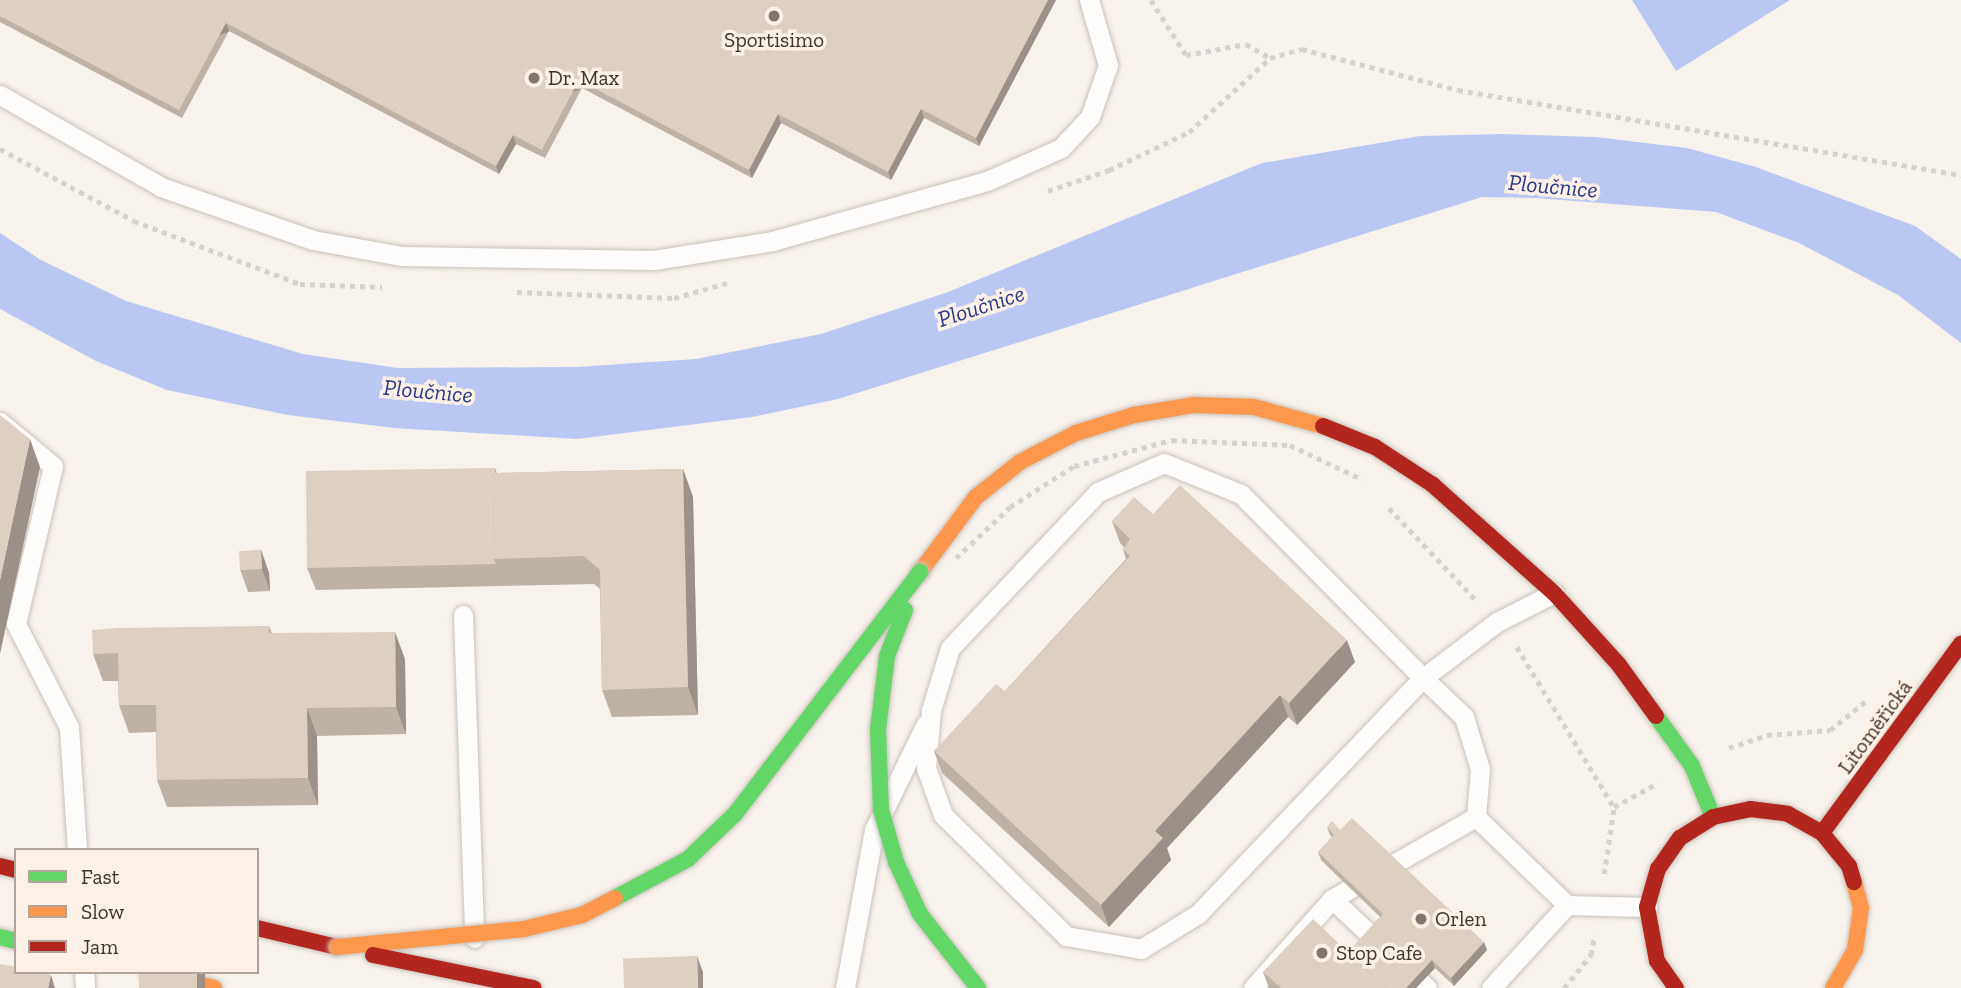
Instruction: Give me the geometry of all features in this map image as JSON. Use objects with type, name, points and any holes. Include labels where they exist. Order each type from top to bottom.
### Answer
[{"type":"main road","points":[[337,947],[524,929],[582,915],[688,859],[736,814],[772,770],[975,497],[1020,462],[1076,433],[1158,411],[1194,405],[1254,407],[1319,424],[1376,447],[1433,485],[1554,593],[1619,665],[1692,766],[1713,817]]},
{"type":"main road","points":[[920,572],[887,656],[878,729],[881,810],[896,862],[920,914],[978,988]]},
{"type":"main road","name":"Litoměřická","points":[[1822,833],[1961,644]]},
{"type":"main road","points":[[1676,988],[1657,961],[1649,935],[1647,907],[1658,869],[1680,838],[1713,817],[1750,809],[1776,813],[1822,833],[1849,866],[1861,908],[1855,950],[1833,988]]},
{"type":"main road","points":[[259,928],[534,988]]},
{"type":"main road","points":[[156,974],[214,988]]},
{"type":"lane","points":[[0,95],[162,187],[313,240],[401,256],[654,260],[772,241],[987,181],[1061,148],[1090,117],[1108,65],[1089,0]]},
{"type":"lane","points":[[0,422],[53,466],[16,624],[69,727],[77,848]]},
{"type":"lane","points":[[845,988],[874,830],[931,713],[950,648],[1098,492],[1164,463],[1241,494],[1464,717],[1480,769],[1476,817]]},
{"type":"lane","points":[[931,713],[926,768],[943,816],[1066,936],[1141,949],[1198,914],[1423,678],[1497,622],[1554,593]]},
{"type":"lane","points":[[463,615],[476,988]]},
{"type":"lane","points":[[1253,988],[1332,899],[1476,817]]},
{"type":"lane","points":[[1476,817],[1567,905],[1647,907]]},
{"type":"lane","points":[[1332,899],[1427,988]]},
{"type":"lane","points":[[1490,988],[1567,905]]},
{"type":"path","points":[[1152,0],[1186,55],[1246,44],[1270,58],[1303,49],[1458,90],[1961,175]]},
{"type":"path","points":[[952,564],[965,547],[1010,508],[1074,466],[1172,440],[1290,445],[1362,479]]},
{"type":"path","points":[[1717,754],[1767,735],[1830,730],[1868,699]]},
{"type":"water","points":[[1632,0],[1790,0],[1676,71]]},
{"type":"water","name":"Ploučnice","points":[[1501,134],[1596,137],[1687,148],[1756,167],[1915,226],[1961,259],[1961,343],[1898,295],[1799,243],[1716,212],[1536,198],[1482,197],[838,399],[752,417],[577,439],[394,428],[288,415],[167,390],[96,361],[0,309],[0,233],[41,260],[126,301],[303,354],[398,368],[577,367],[696,359],[821,334],[948,292],[1262,163],[1420,136]]},
{"type":"building","points":[[0,0],[1048,0],[976,138],[921,109],[888,172],[778,114],[749,170],[579,80],[542,150],[513,135],[496,166],[226,23],[179,110],[0,16]]},
{"type":"building","points":[[0,415],[30,439],[0,580]]},
{"type":"building","points":[[495,468],[496,564],[307,568],[306,471]]},
{"type":"building","points":[[683,469],[688,687],[602,690],[600,570],[584,556],[494,559],[493,473]]},
{"type":"building","points":[[1180,485],[1347,640],[1289,703],[1280,695],[1155,831],[1163,838],[1101,905],[934,751],[996,684],[1005,691],[1130,556],[1123,549],[1130,539],[1112,521],[1134,497],[1153,514]]},
{"type":"building","points":[[261,550],[262,569],[240,570],[239,551]]},
{"type":"building","points":[[269,626],[269,633],[395,632],[396,707],[307,708],[308,778],[157,780],[156,705],[119,705],[118,653],[93,654],[92,630]]},
{"type":"building","points":[[1352,818],[1484,942],[1451,978],[1432,960],[1406,988],[1386,988],[1348,952],[1383,914],[1318,852],[1334,835],[1327,827],[1332,821],[1340,830]]},
{"type":"building","points":[[1313,919],[1386,988],[1281,988],[1263,972]]},
{"type":"building","points":[[697,956],[698,988],[624,988],[623,959]]},
{"type":"building","points":[[0,964],[14,967],[14,974],[51,975],[48,988],[0,988]]},
{"type":"building","points":[[139,974],[197,974],[197,988],[139,988]]},
{"type":"traffic: fast","points":[[615,898],[688,859],[735,814],[920,572]]},
{"type":"traffic: fast","points":[[905,610],[887,656],[878,729],[881,810],[896,862],[920,914],[978,988]]},
{"type":"traffic: fast","points":[[1656,716],[1692,766],[1713,817]]},
{"type":"traffic: fast","points":[[0,937],[14,940]]},
{"type":"traffic: slow","points":[[920,572],[976,497],[1020,462],[1076,433],[1134,415],[1194,405],[1254,407],[1323,426]]},
{"type":"traffic: slow","points":[[1833,988],[1855,950],[1861,908],[1854,882]]},
{"type":"traffic: slow","points":[[337,947],[524,929],[582,915],[615,898]]},
{"type":"traffic: slow","points":[[156,974],[214,988]]},
{"type":"traffic: jam","points":[[1323,426],[1375,447],[1433,485],[1554,593],[1619,665],[1656,716]]},
{"type":"traffic: jam","points":[[1822,833],[1961,644]]},
{"type":"traffic: jam","points":[[1676,988],[1657,961],[1647,907],[1658,869],[1680,838],[1713,817],[1750,809],[1788,814],[1822,833],[1849,866],[1854,882]]},
{"type":"traffic: jam","points":[[0,866],[14,870]]},
{"type":"traffic: jam","points":[[259,928],[337,947]]},
{"type":"traffic: jam","points":[[373,955],[534,988]]},
{"type":"place","name":"Sportisimo","points":[[774,16]]},
{"type":"place","name":"Dr. Max","points":[[534,78]]},
{"type":"place","name":"Orlen","points":[[1421,919]]},
{"type":"place","name":"Stop Cafe","points":[[1322,953]]}]
